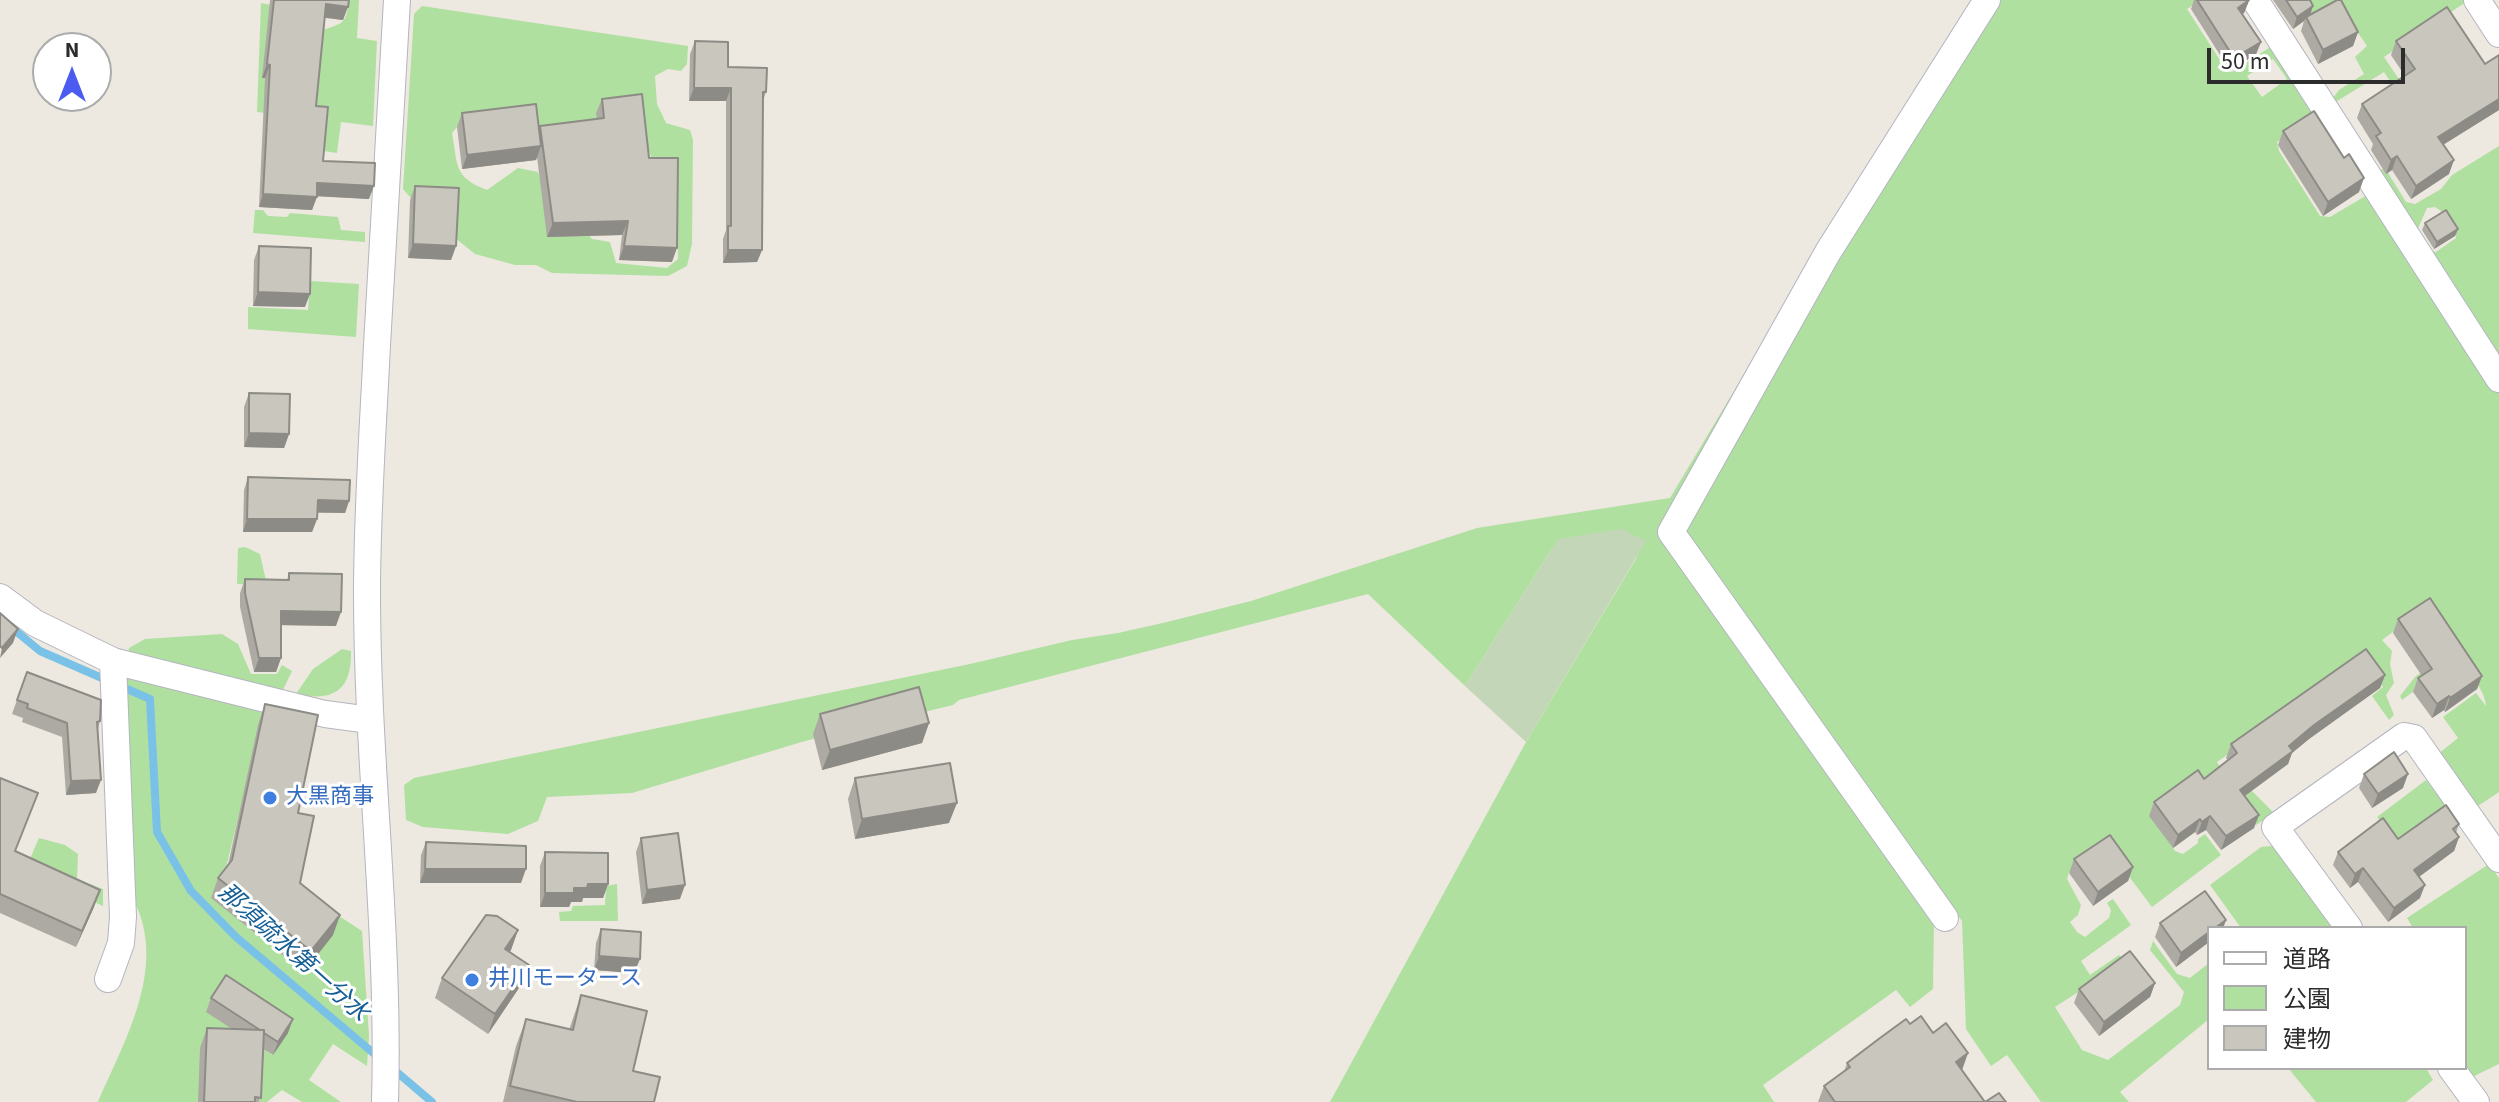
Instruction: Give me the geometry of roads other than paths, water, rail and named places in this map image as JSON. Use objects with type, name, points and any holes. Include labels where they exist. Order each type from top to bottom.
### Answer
[{"type":"street","points":[[385,1102],[384,955],[370,720],[367,594],[369,486],[397,0]]},
{"type":"street","points":[[1945,918],[1671,532],[1828,252],[1987,0]]},
{"type":"street","points":[[2255,0],[2499,379]]},
{"type":"street","points":[[2477,0],[2499,34]]},
{"type":"street","points":[[0,597],[35,623],[113,661],[325,714],[370,720]]},
{"type":"street","points":[[108,979],[121,943],[123,917],[113,661]]},
{"type":"street","points":[[2348,926],[2275,827],[2404,736],[2414,738],[2499,859]]},
{"type":"street","points":[[2452,1070],[2476,1102]]},
{"type":"waterway","name":"那須疏水第一分水","points":[[0,618],[40,651],[150,699],[157,832],[191,891],[236,937],[378,1057]]},
{"type":"waterway","name":"那須疏水第一分水","points":[[392,1068],[432,1102]]},
{"type":"place","name":"大黒商事","points":[[270,798]]},
{"type":"place","name":"井川モータース","points":[[472,980]]}]
